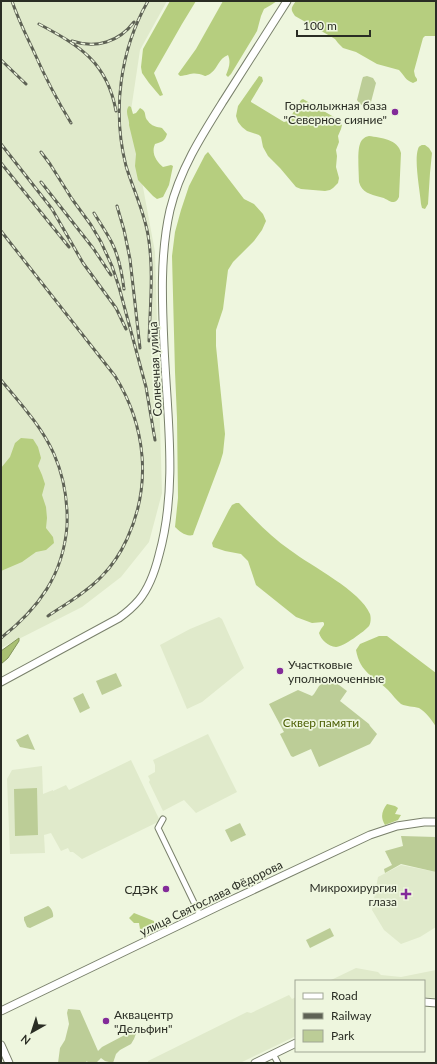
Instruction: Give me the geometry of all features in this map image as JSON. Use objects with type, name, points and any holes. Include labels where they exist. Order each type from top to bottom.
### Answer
[{"type":"street","name":"Солнечная улица","points":[[1,682],[118,618],[130,610],[149,585],[158,562],[165,532],[169,496],[170,476],[164,346],[163,279],[166,234],[171,208],[180,180],[196,145],[286,1]]},
{"type":"street","points":[[163,818],[158,828],[200,915]]},
{"type":"street","name":"улица Святослава Фёдорова","points":[[1,1011],[200,915],[378,832],[397,826],[424,822],[436,822]]},
{"type":"street","points":[[425,1002],[436,1003]]},
{"type":"street","points":[[255,1063],[295,1043]]},
{"type":"street","points":[[1,1045],[10,1063]]},
{"type":"street","points":[[273,1054],[278,1063]]},
{"type":"shaded area","points":[[1,1],[167,1],[140,50],[130,117],[155,252],[162,493],[149,542],[121,577],[82,607],[1,648]]},
{"type":"shaded area","points":[[170,1],[196,1],[154,73],[163,95],[160,96],[142,73],[141,67],[143,49]]},
{"type":"shaded area","points":[[223,1],[277,1],[264,9],[257,31],[228,77],[226,75],[229,65],[228,55],[222,59],[213,71],[205,76],[195,74],[180,76],[178,74],[196,49]]},
{"type":"shaded area","points":[[296,1],[436,1],[436,36],[425,36],[423,38],[414,71],[417,81],[413,83],[410,82],[399,70],[377,64],[356,52],[343,48],[335,39],[295,16],[292,12],[292,8]]},
{"type":"shaded area","points":[[259,76],[262,77],[263,81],[251,102],[284,122],[288,121],[303,99],[339,120],[342,125],[338,136],[339,142],[336,150],[336,167],[339,178],[338,183],[330,190],[301,189],[296,187],[268,156],[263,147],[261,137],[247,131],[238,122],[236,116],[238,106]]},
{"type":"shaded area","points":[[129,106],[131,107],[133,114],[140,108],[145,113],[149,123],[162,128],[167,134],[163,141],[155,144],[154,147],[156,159],[163,167],[173,166],[169,185],[163,197],[157,199],[138,180],[135,166],[136,154],[127,113]]},
{"type":"shaded area","points":[[369,136],[393,142],[399,148],[401,153],[399,197],[395,202],[391,202],[370,194],[364,191],[360,186],[358,157],[359,147],[362,140]]},
{"type":"shaded area","points":[[422,145],[429,148],[432,153],[428,204],[425,209],[422,208],[421,204],[417,168],[418,149]]},
{"type":"shaded area","points":[[208,152],[244,199],[254,204],[263,214],[266,221],[262,230],[254,241],[233,262],[228,270],[223,309],[216,330],[216,346],[225,434],[223,453],[193,535],[188,535],[175,527],[178,498],[172,256],[175,232],[189,186]]},
{"type":"shaded area","points":[[21,438],[33,439],[38,447],[41,458],[38,466],[45,484],[42,495],[46,507],[46,528],[53,537],[54,543],[46,550],[36,552],[22,562],[1,571],[1,468],[10,457],[15,443]]},
{"type":"shaded area","points":[[239,503],[276,540],[334,579],[357,597],[365,605],[370,614],[371,620],[369,626],[359,635],[344,644],[336,647],[328,644],[323,640],[319,633],[324,625],[323,622],[312,623],[296,617],[256,585],[248,561],[241,554],[213,547],[212,543],[229,510],[232,505]]},
{"type":"shaded area","points":[[219,617],[222,619],[244,668],[202,702],[187,709],[160,645],[190,629]]},
{"type":"shaded area","points":[[379,636],[387,636],[436,673],[436,727],[429,716],[422,710],[417,707],[401,704],[388,690],[364,669],[358,658],[356,650],[360,644]]},
{"type":"shaded area","points":[[19,638],[19,641],[8,658],[1,664],[1,651]]},
{"type":"shaded area","points":[[208,734],[237,792],[196,813],[184,800],[163,811],[149,782],[150,780],[148,776],[155,772],[153,760]]},
{"type":"shaded area","points":[[131,760],[160,821],[82,859],[73,852],[70,852],[68,848],[61,851],[51,833],[44,835],[45,853],[10,854],[7,779],[12,770],[42,766],[43,794],[66,785],[69,790]]},
{"type":"shaded area","points":[[387,804],[398,808],[395,814],[401,815],[398,820],[385,825],[382,819],[382,814]]},
{"type":"shaded area","name":"Микрохирургия глаза","points":[[401,865],[436,872],[436,927],[420,937],[401,944],[384,930],[372,910],[378,877]]},
{"type":"shaded area","points":[[134,913],[154,921],[154,923],[141,932],[139,923],[134,923],[129,918]]},
{"type":"shaded area","points":[[356,968],[378,972],[381,975],[401,977],[436,970],[436,998],[425,997],[425,980],[331,980]]},
{"type":"shaded area","points":[[289,995],[292,999],[295,998],[295,1036],[240,1063],[148,1063],[148,1061],[247,1012],[251,1013]]},
{"type":"green space","points":[[367,76],[373,78],[376,83],[371,102],[369,105],[364,106],[357,100],[363,77]]},
{"type":"green space","points":[[116,673],[122,686],[102,695],[96,681]]},
{"type":"green space","name":"Сквер памяти","points":[[327,679],[331,679],[347,691],[340,701],[369,724],[377,734],[370,744],[319,767],[311,749],[293,757],[291,756],[280,734],[284,732],[269,704],[298,690],[312,696],[319,686]]},
{"type":"green space","points":[[83,693],[90,708],[80,713],[73,698]]},
{"type":"green space","points":[[28,734],[35,750],[20,747],[16,740]]},
{"type":"green space","points":[[37,788],[38,835],[15,836],[14,789]]},
{"type":"green space","points":[[240,823],[246,835],[231,842],[225,830]]},
{"type":"green space","points":[[401,836],[436,837],[436,872],[401,864],[385,873],[384,869],[392,865],[385,851],[403,846]]},
{"type":"green space","points":[[48,906],[52,911],[53,917],[30,928],[27,927],[24,917]]},
{"type":"green space","points":[[330,928],[334,936],[310,948],[306,940]]},
{"type":"green space","points":[[68,1009],[80,1010],[98,1051],[102,1047],[138,1028],[131,1044],[116,1054],[113,1063],[105,1061],[101,1058],[96,1063],[88,1063],[87,1061],[85,1063],[58,1063],[60,1048],[65,1040],[69,1024],[67,1013]]},
{"type":"railway","points":[[12,1],[42,70],[71,123]]},
{"type":"railway","points":[[148,1],[138,20],[125,60],[119,103],[122,145],[126,166],[144,217],[150,248],[151,288],[149,341]]},
{"type":"railway","points":[[72,41],[90,44],[106,42],[121,35],[134,22]]},
{"type":"railway","points":[[39,24],[67,40],[90,57],[106,80],[112,94],[116,111]]},
{"type":"railway","points":[[1,60],[26,84]]},
{"type":"railway","points":[[1,144],[52,209],[83,263],[116,308],[126,329]]},
{"type":"railway","points":[[41,152],[91,225],[112,266],[146,387],[155,440]]},
{"type":"railway","points":[[1,163],[69,247]]},
{"type":"railway","points":[[41,182],[93,248],[111,275]]},
{"type":"railway","points":[[117,206],[130,259],[140,348]]},
{"type":"railway","points":[[94,213],[117,254],[124,289]]},
{"type":"railway","points":[[1,231],[115,376],[133,415],[139,435],[142,456],[140,498],[135,519],[119,554],[106,572],[96,582],[76,598],[48,616]]},
{"type":"railway","points":[[1,380],[37,425],[54,454],[63,480],[67,517],[65,544],[60,560],[47,589],[27,615],[1,638]]},
{"type":"place","name":"Горнолыжная база \"Северное сияние\"","points":[[395,112]]},
{"type":"place","name":"Участковые уполномоченные","points":[[280,671]]},
{"type":"place","name":"СДЭК","points":[[166,889]]},
{"type":"place","name":"Микрохирургия глаза","points":[[406,894]]},
{"type":"place","name":"Аквацентр \"Дельфин\"","points":[[106,1021]]}]
